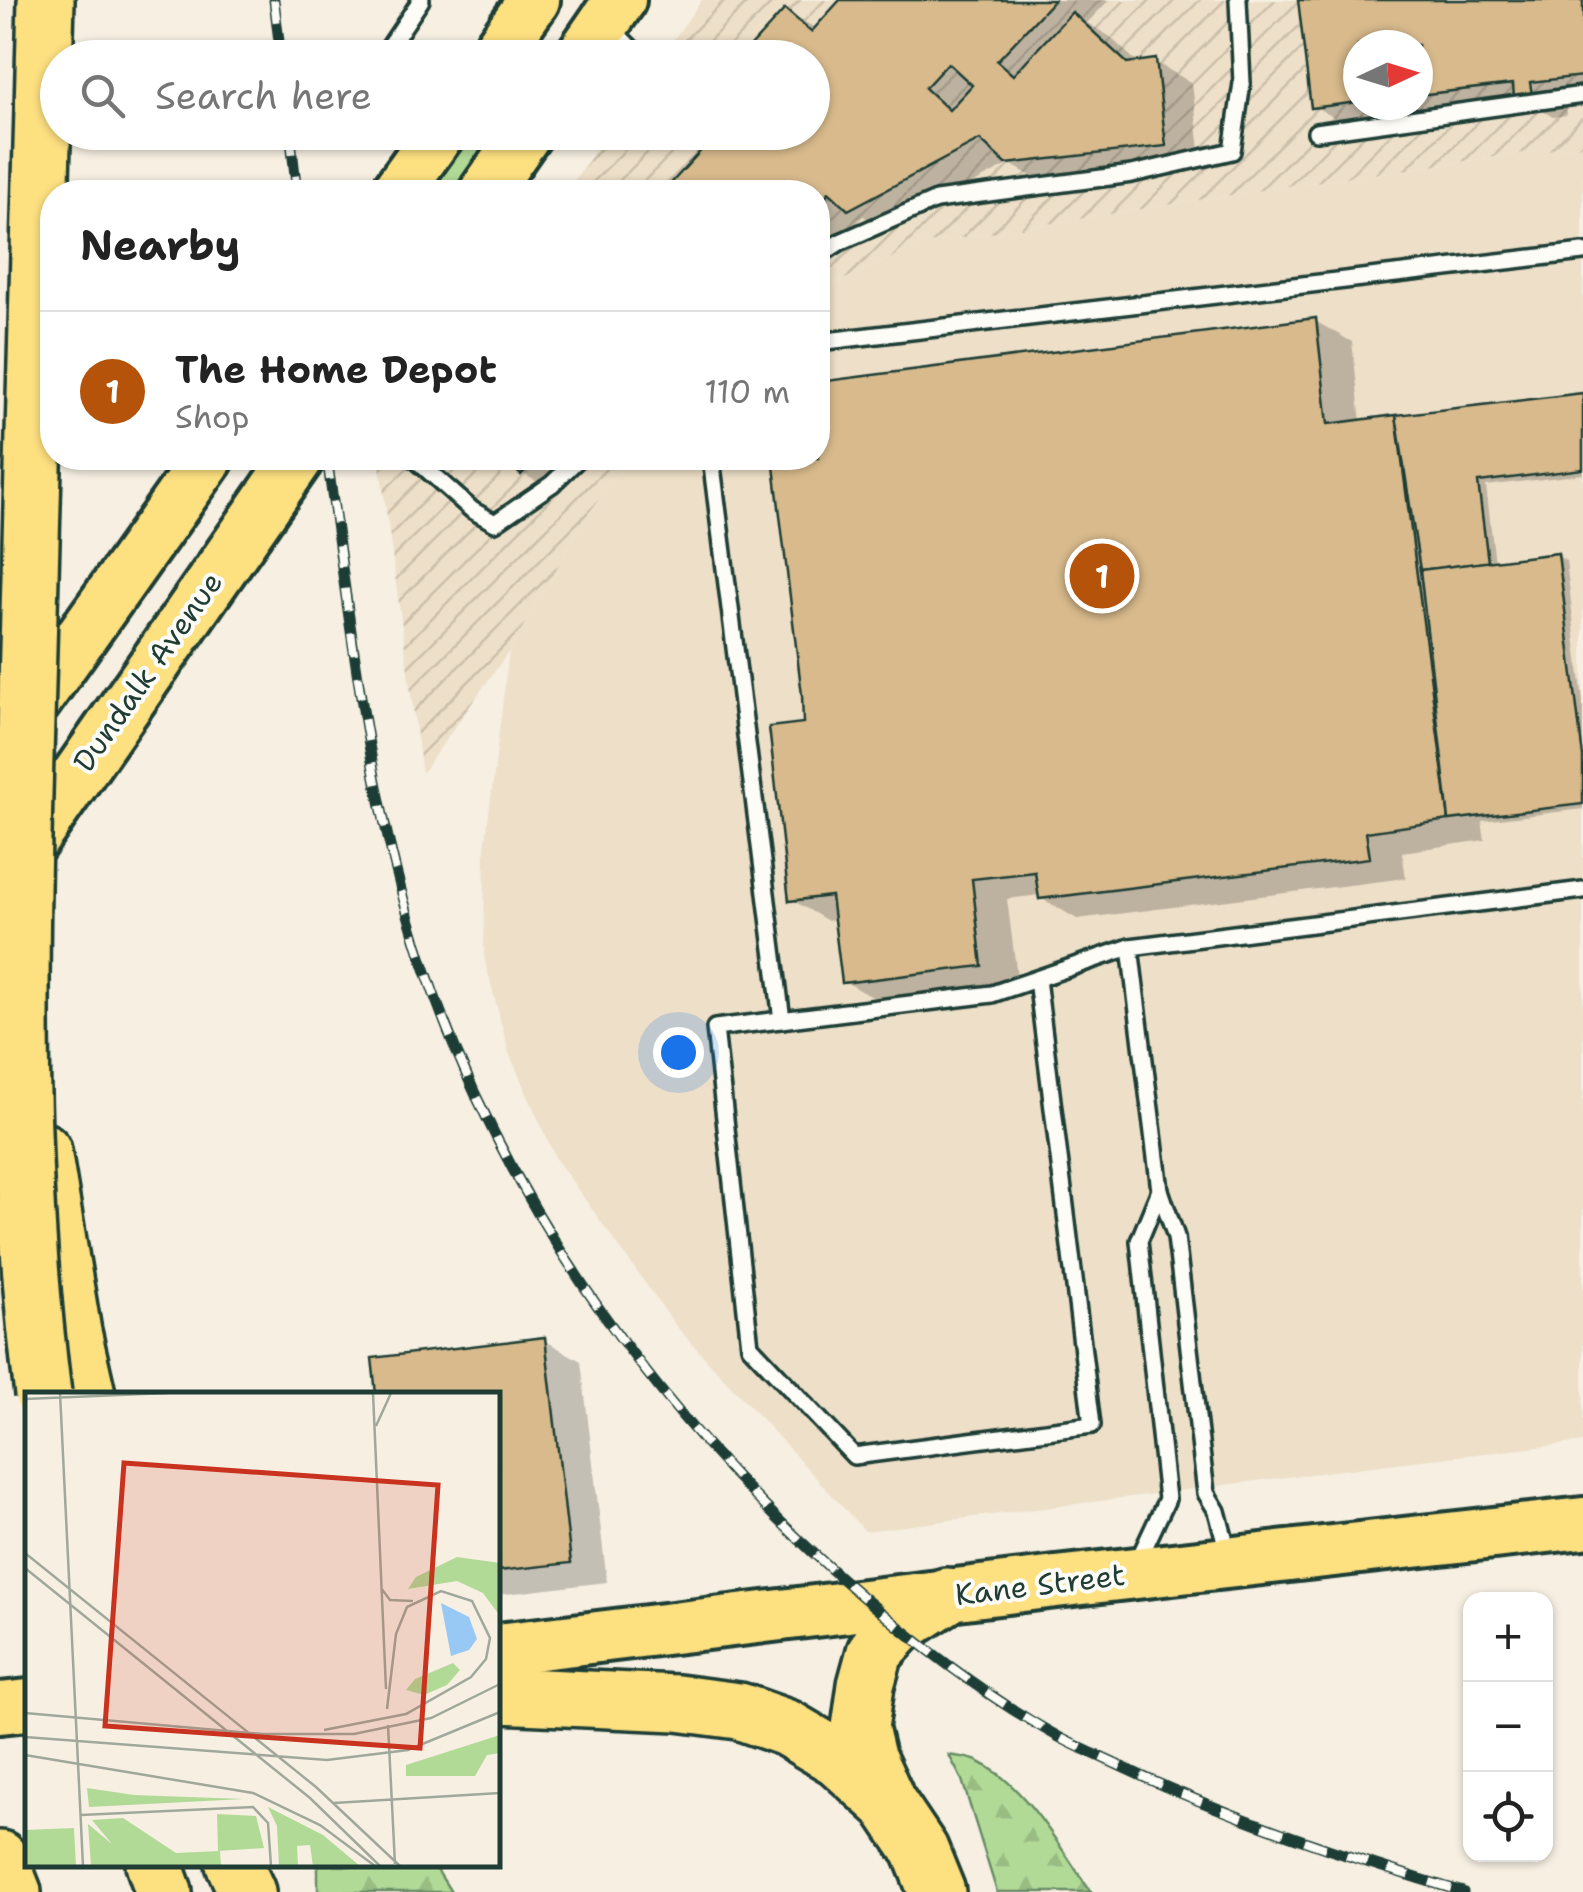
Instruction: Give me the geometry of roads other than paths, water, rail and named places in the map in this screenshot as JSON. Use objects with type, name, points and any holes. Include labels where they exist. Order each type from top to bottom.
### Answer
[{"type":"highway","points":[[45,40],[46,0]]},
{"type":"highway","points":[[41,180],[42,150]]},
{"type":"highway","points":[[40,217],[20,950],[24,1154],[44,1392]]},
{"type":"highway","points":[[20,950],[43,1154],[86,1392]]},
{"type":"highway","points":[[937,1892],[920,1850],[889,1804],[867,1758],[860,1728],[875,1652],[898,1627],[946,1596]]},
{"type":"highway","points":[[500,1695],[677,1703],[738,1711],[787,1728],[838,1758],[889,1804]]},
{"type":"highway","points":[[0,1859],[12,1892]]},
{"type":"highway","points":[[155,1867],[164,1892]]},
{"type":"highway","points":[[235,1867],[247,1892]]},
{"type":"main road","points":[[504,40],[525,7]]},
{"type":"main road","points":[[406,180],[427,150]]},
{"type":"main road","points":[[493,180],[514,150]]},
{"type":"main road","points":[[0,751],[199,470]]},
{"type":"main road","name":"Dundalk Avenue","points":[[0,887],[290,470]]},
{"type":"main road","name":"Kane Street","points":[[500,1649],[1583,1524]]},
{"type":"main road","points":[[0,1708],[25,1705]]},
{"type":"lane","points":[[394,40],[421,0]]},
{"type":"lane","points":[[830,248],[936,200],[1132,174],[1232,151],[1242,82],[1238,0]]},
{"type":"lane","points":[[1316,132],[1583,94]]},
{"type":"lane","points":[[830,341],[1583,252]]},
{"type":"lane","points":[[427,470],[472,510],[495,522],[567,470]]},
{"type":"lane","points":[[713,470],[782,1020]]},
{"type":"lane","points":[[1037,979],[1092,1424],[854,1456],[750,1346],[715,1028],[992,994],[1130,947],[1583,890]]},
{"type":"lane","points":[[1130,947],[1160,1190],[1176,1236],[1206,1492],[1216,1511],[1231,1563]]},
{"type":"lane","points":[[1132,1574],[1168,1499],[1139,1241],[1160,1190]]},
{"type":"railway","points":[[274,0],[279,40]]},
{"type":"railway","points":[[292,150],[296,180]]},
{"type":"railway","points":[[329,470],[375,776],[388,839],[423,963],[458,1055],[499,1143],[547,1229],[600,1310],[659,1388],[791,1532],[909,1635],[1006,1705],[1080,1748],[1204,1803],[1463,1892]]},
{"type":"place","name":"The Home Depot","points":[[1102,576]]}]
